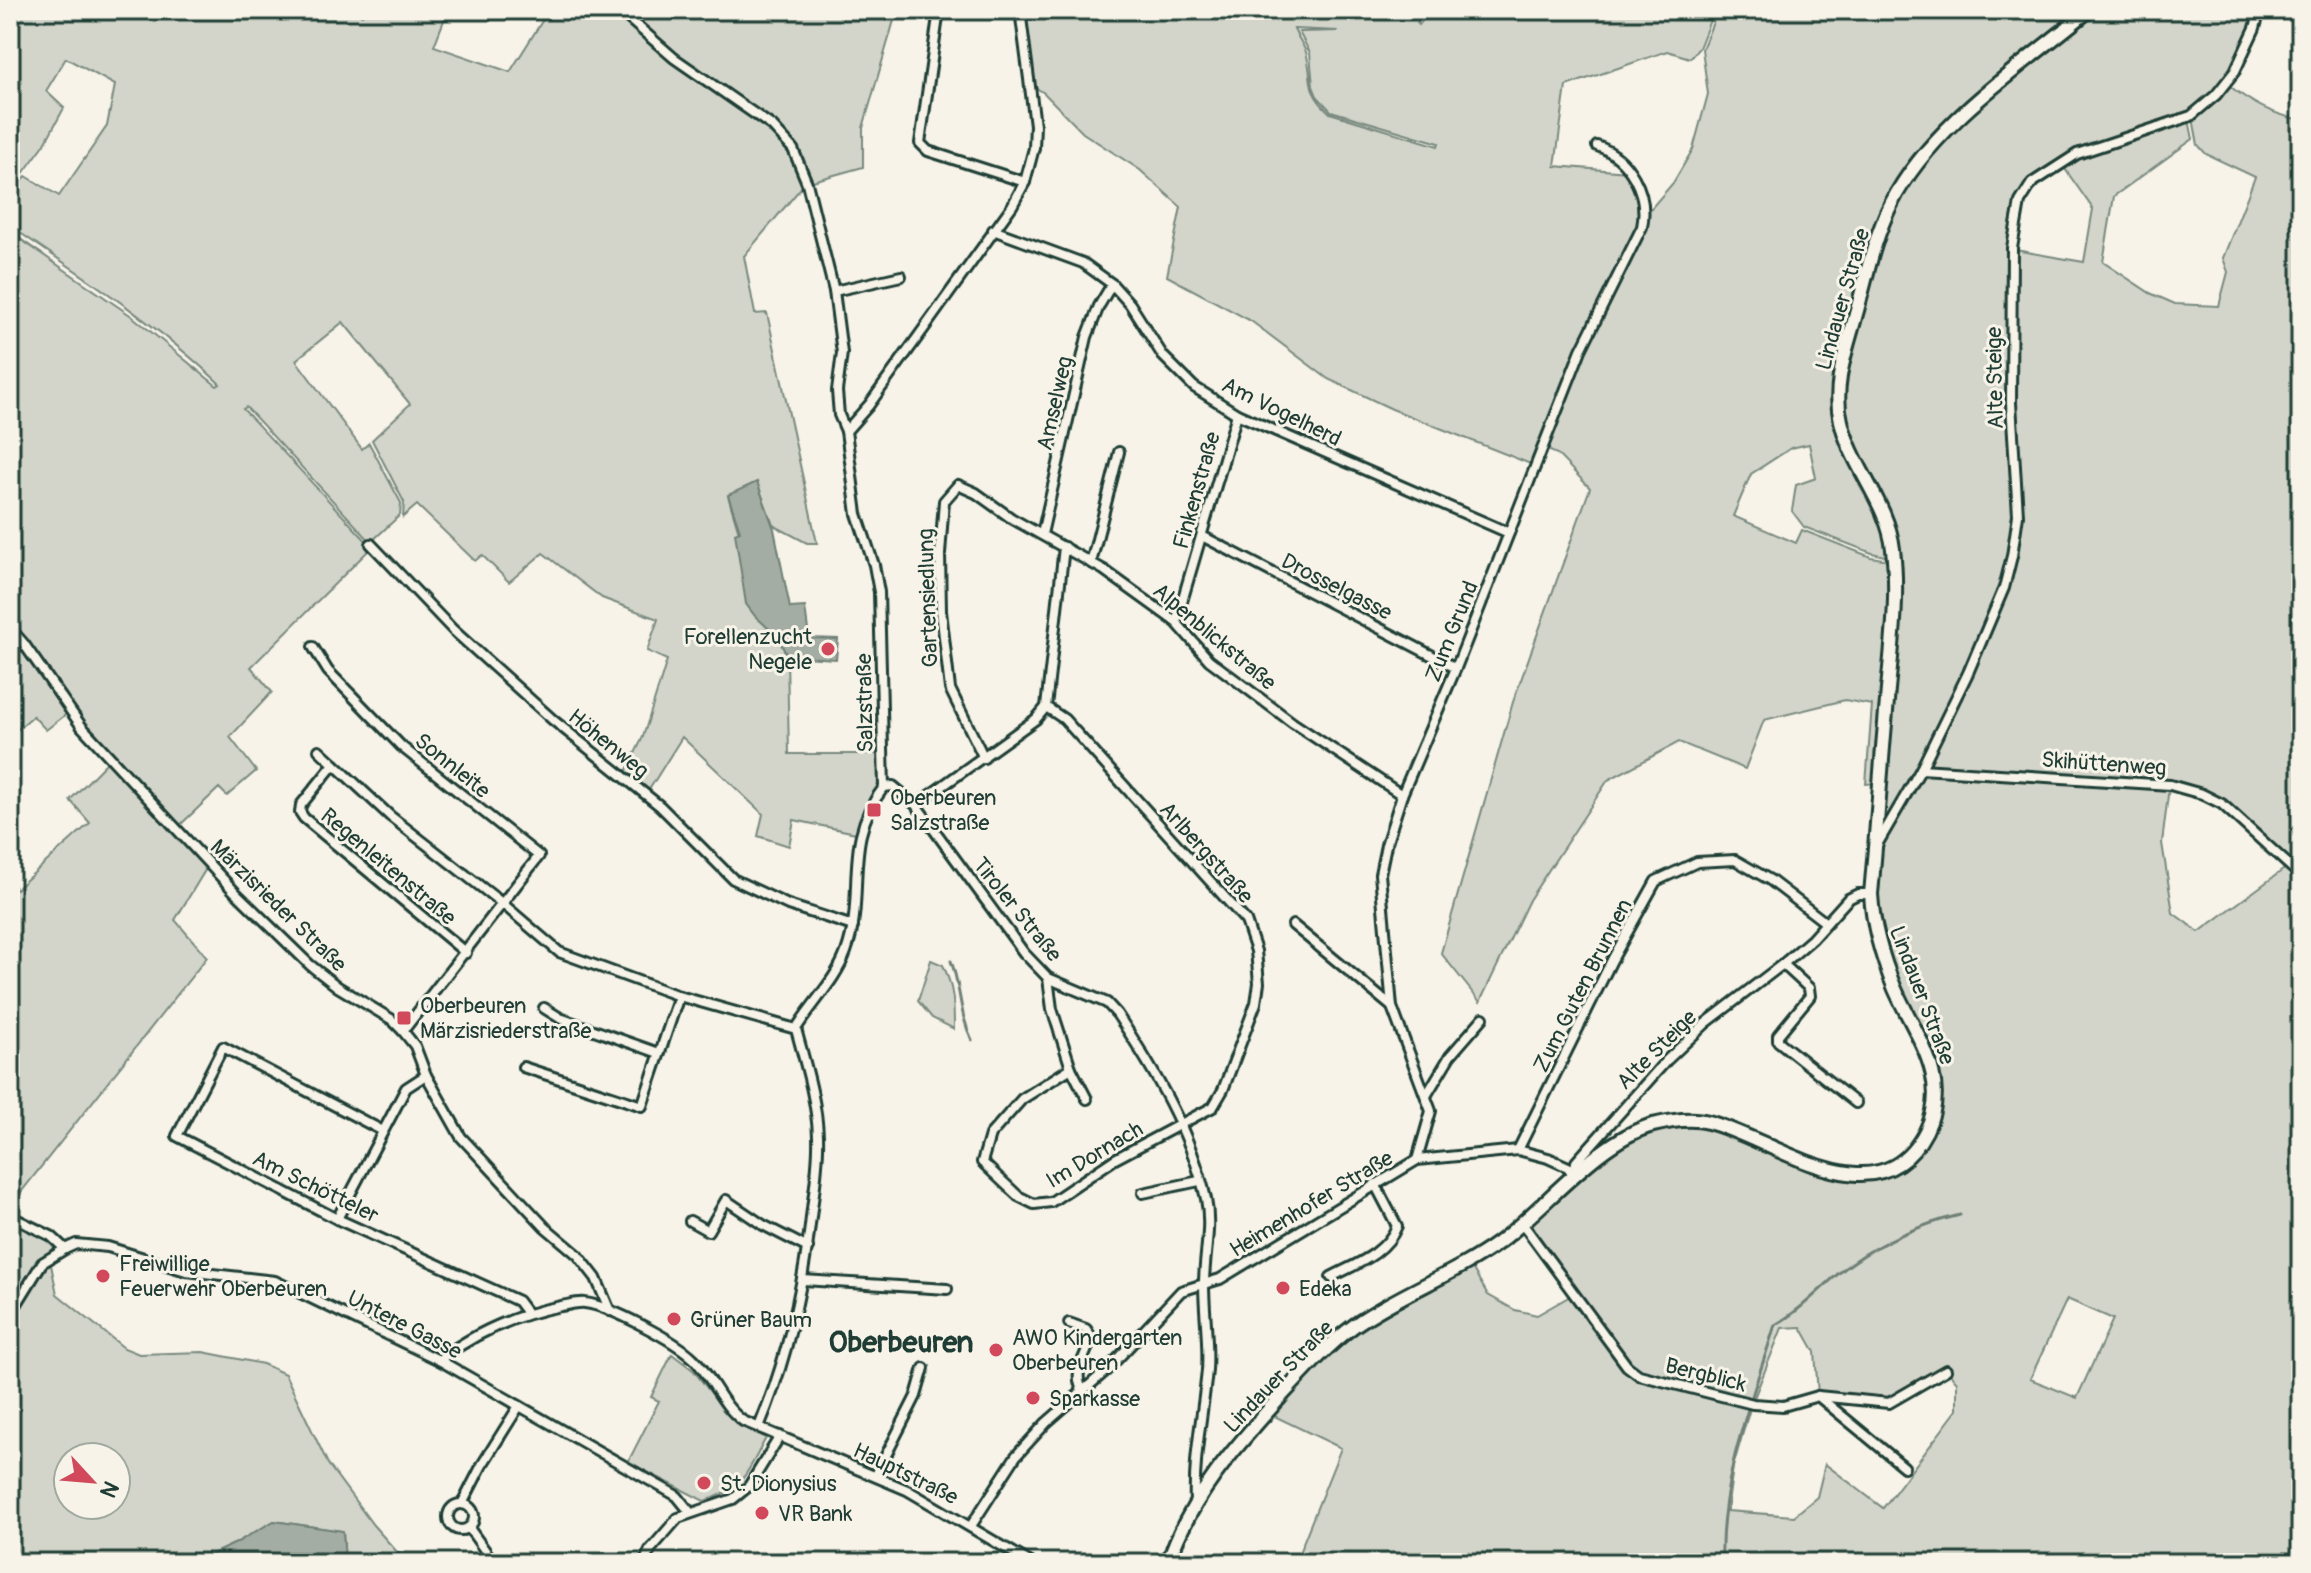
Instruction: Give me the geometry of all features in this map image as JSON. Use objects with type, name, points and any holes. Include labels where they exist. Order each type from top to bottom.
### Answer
[{"type":"main road","name":"Lindauer Straße","points":[[1168,1563],[1195,1504],[1227,1458],[1340,1337],[1357,1324],[1470,1261],[1522,1223],[1574,1176],[1622,1139],[1651,1125],[1704,1120],[1817,1167],[1842,1174],[1883,1170],[1901,1161],[1925,1132],[1934,1112],[1936,1091],[1933,1070],[1882,956],[1872,917],[1871,894],[1893,631],[1893,546],[1885,518],[1851,453],[1840,420],[1837,395],[1844,359],[1890,206],[1910,172],[1942,133],[2089,10]]},
{"type":"street","name":"Salzstraße","points":[[619,10],[674,58],[772,126],[793,149],[807,183],[834,291],[842,353],[837,391],[839,415],[846,431],[857,514],[874,565],[879,592],[884,787]]},
{"type":"street","points":[[939,10],[920,143],[928,151],[1025,182]]},
{"type":"street","points":[[846,431],[869,405],[1012,206],[1025,182],[1034,148],[1035,125],[1020,10]]},
{"type":"street","name":"Alte Steige","points":[[1876,847],[1921,769],[1968,673],[2004,588],[2012,556],[2018,515],[2011,403],[2012,248],[2020,202],[2032,183],[2077,154],[2191,116],[2216,95],[2235,71],[2260,10]]},
{"type":"street","name":"Zum Grund","points":[[1417,1160],[1431,1111],[1392,1007],[1380,874],[1402,795],[1456,668],[1581,350],[1642,227],[1645,211],[1643,200],[1631,174],[1612,151],[1597,146]]},
{"type":"street","name":"Am Vogelherd","points":[[993,230],[1083,263],[1112,284],[1130,304],[1163,356],[1194,387],[1237,414],[1509,533]]},
{"type":"street","points":[[834,291],[901,276]]},
{"type":"street","name":"Amselweg","points":[[1042,534],[1087,337],[1112,284]]},
{"type":"street","name":"Finkenstraße","points":[[1176,622],[1237,414]]},
{"type":"street","points":[[1091,563],[1119,452]]},
{"type":"street","name":"Gartensiedlung","points":[[984,758],[949,687],[941,611],[940,554],[944,501],[958,485],[1042,534]]},
{"type":"street","name":"Alpenblickstraße","points":[[1042,534],[1091,563],[1176,622],[1209,660],[1293,723],[1402,795]]},
{"type":"street","name":"Drosselgasse","points":[[1202,536],[1456,668]]},
{"type":"street","name":"Höhenweg","points":[[371,544],[453,630],[553,720],[660,806],[733,879],[788,905],[853,926]]},
{"type":"street","points":[[916,805],[1036,719],[1046,707],[1064,547]]},
{"type":"street","name":"Märzisrieder Straße","points":[[10,628],[82,727],[235,892],[310,965],[338,987],[391,1019],[403,1031],[415,1046],[426,1075],[461,1137],[545,1227],[578,1255],[596,1278],[610,1311]]},
{"type":"street","name":"Sonnleite","points":[[313,647],[328,671],[402,747],[539,856],[403,1031]]},
{"type":"street","name":"Arlbergstraße","points":[[1046,707],[1064,719],[1246,921],[1256,951],[1259,983],[1256,1003],[1223,1090],[1213,1107],[1179,1125]]},
{"type":"street","name":"Regenleitenstraße","points":[[319,750],[390,816],[503,904]]},
{"type":"street","name":"Regenleitenstraße","points":[[334,764],[301,805],[300,812],[304,818],[466,953]]},
{"type":"street","name":"Skihüttenweg","points":[[1921,769],[2170,785],[2202,794],[2222,804],[2301,876]]},
{"type":"street","name":"Tiroler Straße","points":[[884,787],[893,786],[916,805],[1024,953],[1048,978],[1107,1003],[1117,1014],[1162,1087],[1179,1125],[1206,1200],[1208,1224],[1204,1282],[1208,1367],[1194,1461],[1195,1504]]},
{"type":"street","points":[[759,1427],[781,1368],[808,1248],[818,1134],[796,1029],[811,1004],[832,979],[846,952],[853,926],[861,828],[867,811],[884,787]]},
{"type":"street","name":"Zum Guten Brunnen","points":[[1518,1150],[1612,960],[1656,881],[1697,862],[1735,860],[1770,880],[1826,923]]},
{"type":"street","name":"Alte Steige","points":[[1574,1176],[1576,1162],[1666,1061],[1706,1023],[1783,964],[1848,899],[1858,894],[1871,894]]},
{"type":"street","points":[[503,904],[559,952],[679,996],[796,1029]]},
{"type":"street","points":[[1293,925],[1392,1007]]},
{"type":"street","points":[[1783,964],[1809,988],[1810,996],[1778,1035],[1778,1041],[1856,1103]]},
{"type":"street","points":[[1048,978],[1052,1009],[1071,1068],[1087,1099]]},
{"type":"street","points":[[523,1067],[642,1106],[679,996]]},
{"type":"street","points":[[544,1008],[560,1018],[659,1053]]},
{"type":"street","points":[[1426,1096],[1450,1056],[1483,1018]]},
{"type":"street","name":"Am Schötteler","points":[[383,1131],[223,1047],[177,1136],[337,1219],[518,1301],[527,1313]]},
{"type":"street","name":"Im Dornach","points":[[1071,1068],[1022,1099],[990,1135],[982,1162],[1018,1196],[1034,1204],[1051,1202],[1115,1159],[1179,1125]]},
{"type":"street","points":[[337,1219],[406,1088],[426,1075]]},
{"type":"street","name":"Heimenhofer Straße","points":[[971,1526],[1016,1456],[1046,1423],[1108,1369],[1181,1291],[1220,1279],[1417,1160],[1518,1150],[1568,1167],[1574,1176]]},
{"type":"street","points":[[1143,1193],[1199,1181]]},
{"type":"street","points":[[1331,1277],[1377,1252],[1393,1238],[1397,1226],[1375,1184]]},
{"type":"street","points":[[690,1221],[708,1231],[726,1200],[763,1225],[808,1248]]},
{"type":"street","points":[[10,1216],[51,1236],[65,1249],[42,1263],[10,1315]]},
{"type":"street","name":"Bergblick","points":[[1522,1223],[1627,1366],[1647,1377],[1751,1404],[1783,1406],[1818,1396],[1889,1403],[1946,1370]]},
{"type":"street","name":"Untere Gasse","points":[[65,1249],[89,1244],[186,1271],[275,1281],[439,1360],[677,1496],[690,1512]]},
{"type":"street","points":[[803,1280],[947,1289]]},
{"type":"street","name":"Hauptstraße","points":[[439,1360],[471,1336],[527,1313],[584,1302],[654,1333],[692,1357],[730,1411],[743,1421],[876,1475],[971,1526],[1031,1563]]},
{"type":"street","points":[[1069,1323],[1086,1329],[1091,1337],[1078,1369],[1077,1380],[1082,1390]]},
{"type":"street","points":[[876,1475],[916,1396],[924,1368]]},
{"type":"street","points":[[1818,1396],[1904,1467]]},
{"type":"street","points":[[469,1528],[458,1530],[449,1522],[451,1509],[462,1504],[519,1406]]},
{"type":"street","points":[[644,1563],[650,1550],[678,1518],[733,1499],[749,1486],[780,1436]]},
{"type":"street","points":[[462,1504],[471,1508],[474,1516],[469,1528]]},
{"type":"street","points":[[469,1528],[494,1563]]},
{"type":"shaded area","points":[[10,10],[353,10],[362,15],[365,10],[448,10],[434,46],[510,72],[549,10],[616,10],[771,128],[791,150],[805,183],[744,256],[755,314],[767,313],[817,543],[807,543],[773,525],[757,482],[728,496],[767,626],[778,637],[787,656],[789,754],[880,754],[881,786],[866,809],[856,833],[794,820],[789,846],[758,836],[763,814],[682,737],[647,793],[624,776],[643,737],[667,660],[647,651],[658,619],[602,598],[543,553],[509,582],[482,555],[475,561],[417,505],[403,517],[404,502],[372,440],[410,404],[343,322],[296,360],[362,449],[369,443],[401,503],[400,515],[371,542],[246,407],[243,409],[372,547],[251,667],[272,692],[230,737],[256,771],[227,796],[219,788],[178,827],[84,725],[10,626],[10,232],[133,317],[217,386],[220,384],[145,321],[10,226],[10,198],[26,176],[59,196],[107,126],[115,85],[66,58],[46,91],[64,108],[44,145],[10,191]]},
{"type":"shaded area","points":[[623,10],[897,10],[863,128],[863,167],[809,182],[785,136],[675,57]]},
{"type":"shaded area","points":[[1022,10],[1427,10],[1417,23],[1419,25],[1431,10],[1714,10],[1699,48],[1690,58],[1667,51],[1566,86],[1555,166],[1628,172],[1641,202],[1640,226],[1533,465],[1392,409],[1328,379],[1251,321],[1167,276],[1181,207],[1140,170],[1083,133],[1044,93],[1030,84]],"holes":[[[1294,29],[1339,31],[1299,32],[1310,53],[1317,96],[1331,111],[1439,143],[1438,146],[1330,113],[1322,105],[1313,91],[1306,52]]]},
{"type":"shaded area","points":[[1718,10],[2081,10],[1939,129],[1907,169],[1870,249],[1837,422],[1847,455],[1880,519],[1889,557],[1804,527],[1792,511],[1796,485],[1816,478],[1809,444],[1791,448],[1751,474],[1733,516],[1796,543],[1802,530],[1871,557],[1889,560],[1891,585],[1877,783],[1866,784],[1872,705],[1845,700],[1764,720],[1745,769],[1679,742],[1608,780],[1529,900],[1480,1002],[1441,953],[1513,702],[1590,488],[1557,454],[1543,448],[1583,351],[1647,213],[1673,183],[1693,149],[1708,94],[1702,49]]},
{"type":"shaded area","points":[[2096,10],[2257,10],[2233,70],[2212,95],[2190,113],[2076,151],[2031,180],[2018,201],[2009,277],[2007,352],[2016,516],[2010,556],[2002,587],[1966,672],[1919,768],[1883,829],[1901,621],[1902,560],[1890,512],[1858,451],[1846,418],[1845,377],[1851,351],[1885,233],[1912,179],[1933,151],[1984,100]]},
{"type":"shaded area","points":[[2227,84],[2262,107],[2301,120],[2301,1563],[1295,1563],[1341,1448],[1270,1414],[1342,1340],[1359,1327],[1471,1266],[1488,1295],[1515,1310],[1537,1315],[1572,1295],[1626,1367],[1639,1376],[1751,1405],[1733,1467],[1727,1511],[1794,1516],[1817,1497],[1825,1464],[1883,1508],[1957,1410],[1957,1382],[1946,1369],[1888,1401],[1818,1395],[1815,1352],[1801,1327],[1782,1328],[1752,1403],[1640,1373],[1629,1364],[1526,1226],[1576,1179],[1623,1142],[1652,1129],[1703,1124],[1816,1171],[1842,1178],[1884,1174],[1903,1164],[1929,1134],[1937,1113],[1939,1067],[1887,954],[1878,916],[1881,845],[1926,766],[1970,674],[2005,588],[2014,556],[2021,516],[2014,403],[2015,250],[2084,262],[2093,209],[2063,166],[2077,156],[2189,120],[2193,139],[2114,196],[2103,262],[2150,293],[2175,304],[2219,306],[2228,272],[2223,258],[2255,177],[2206,154],[2198,145],[2193,118]],"holes":[[[2169,787],[2202,796],[2222,806],[2287,867],[2199,932],[2173,913],[2162,843]],[[2067,1299],[2113,1319],[2077,1398],[2030,1379]]]},
{"type":"shaded area","points":[[757,482],[774,529],[790,608],[805,607],[809,638],[838,639],[836,659],[787,656],[778,637],[746,604],[735,533],[740,531],[728,495]]},
{"type":"shaded area","points":[[10,632],[69,712],[46,730],[33,716],[10,736]]},
{"type":"shaded area","points":[[109,760],[207,867],[175,920],[207,957],[10,1206],[10,882],[16,889],[90,823],[70,800]]},
{"type":"shaded area","points":[[931,960],[943,965],[949,981],[954,1029],[932,1018],[918,1001]]},
{"type":"shaded area","points":[[10,1218],[50,1238],[61,1248],[41,1262],[10,1310]]},
{"type":"shaded area","points":[[50,1260],[57,1294],[124,1348],[139,1354],[203,1352],[263,1364],[285,1374],[328,1464],[373,1525],[407,1563],[345,1563],[343,1531],[274,1521],[193,1563],[10,1563],[10,1320],[43,1265]]},
{"type":"shaded area","points":[[672,1354],[693,1370],[729,1416],[766,1438],[743,1478],[728,1491],[704,1501],[628,1462],[659,1401],[651,1397]]},
{"type":"shaded area","points":[[274,1521],[343,1531],[345,1563],[193,1563],[234,1544]]},
{"type":"waterway","points":[[951,961],[972,1040]]},
{"type":"waterway","points":[[1722,1563],[1722,1532],[1731,1472],[1775,1325],[1796,1311],[1842,1270],[1877,1247],[1932,1223],[1960,1215]]},
{"type":"place","name":"Forellenzucht Negele","points":[[828,649]]},
{"type":"place","name":"Oberbeuren Salzstraße","points":[[874,810]]},
{"type":"place","name":"Oberbeuren Märzisriederstraße","points":[[404,1018]]},
{"type":"place","name":"Freiwillige Feuerwehr Oberbeuren","points":[[103,1276]]},
{"type":"place","name":"Edeka","points":[[1283,1288]]},
{"type":"place","name":"Grüner Baum","points":[[674,1319]]},
{"type":"place","name":"AWO Kindergarten Oberbeuren","points":[[996,1350]]},
{"type":"place","name":"Sparkasse","points":[[1033,1398]]},
{"type":"place","name":"St. Dionysius","points":[[704,1483]]},
{"type":"place","name":"VR Bank","points":[[762,1513]]},
{"type":"district","name":"Oberbeuren","points":[[901,1342]]}]
